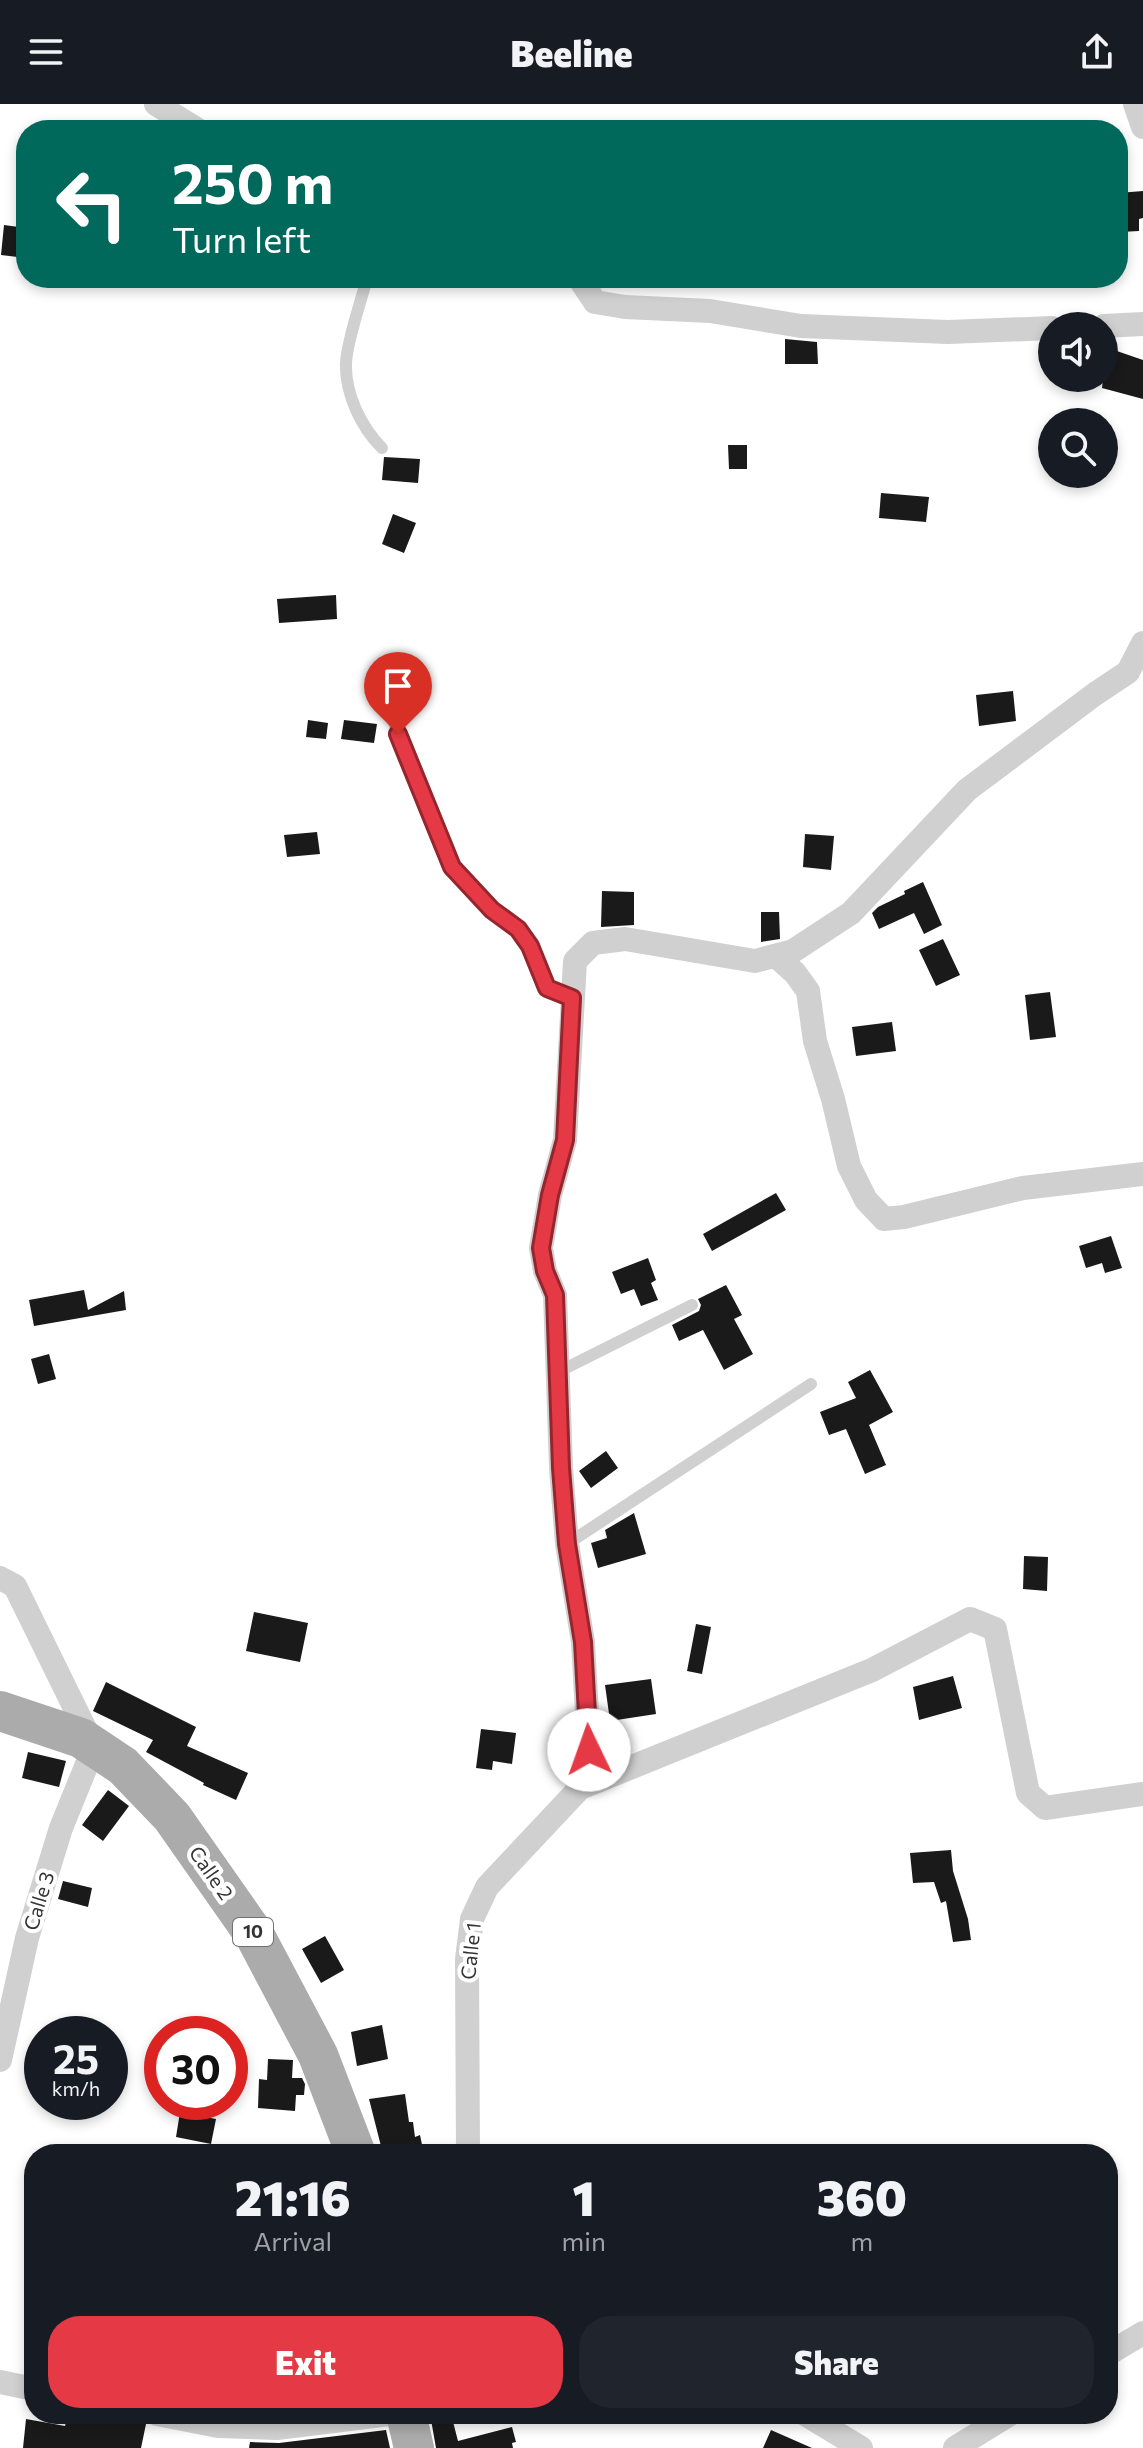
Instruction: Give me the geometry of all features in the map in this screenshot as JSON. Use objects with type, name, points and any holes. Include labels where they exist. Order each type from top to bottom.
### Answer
[{"type":"main road","name":"10","points":[[0,1711],[81,1738],[94,1747]]},
{"type":"main road","name":"Calle 2","points":[[94,1747],[123,1766],[172,1817],[254,1934],[318,2055],[352,2144]]},
{"type":"main road","points":[[408,2424],[414,2448]]},
{"type":"street","points":[[156,104],[182,120]]},
{"type":"street","points":[[1135,104],[1143,127]]},
{"type":"street","points":[[586,288],[595,302],[625,307],[710,311],[801,326],[948,332],[1038,329]]},
{"type":"street","points":[[1118,325],[1143,324]]},
{"type":"street","points":[[580,1788],[589,1750],[583,1642],[567,1544],[555,1295],[545,1271],[541,1248],[550,1195],[565,1140],[575,961],[593,943],[625,939],[755,961],[793,951],[851,913],[967,790],[1128,672],[1143,643]]},
{"type":"street","points":[[776,956],[795,973],[808,991],[815,1041],[849,1166],[866,1200],[884,1219],[904,1217],[1023,1188],[1143,1174]]},
{"type":"street","points":[[0,1578],[15,1586],[94,1747]]},
{"type":"street","points":[[580,1788],[872,1670],[970,1619],[995,1629],[1028,1793],[1045,1808],[1143,1794]]},
{"type":"street","name":"Calle 3","points":[[0,2060],[27,1938],[61,1828],[94,1747]]},
{"type":"street","name":"Calle 1","points":[[468,2144],[467,1959],[472,1919],[487,1887],[580,1788]]},
{"type":"street","points":[[1118,2348],[1143,2333]]},
{"type":"street","points":[[0,2382],[24,2387]]},
{"type":"street","points":[[208,2424],[277,2428],[309,2424]]},
{"type":"street","points":[[821,2424],[861,2448]]},
{"type":"street","points":[[955,2448],[994,2424]]},
{"type":"lane","points":[[365,288],[346,363],[358,415],[367,433],[382,448]]},
{"type":"lane","points":[[388,708],[452,867],[492,910],[518,929],[530,946],[547,988],[572,998]]},
{"type":"lane","points":[[558,1372],[692,1305]]},
{"type":"lane","points":[[567,1544],[811,1384]]},
{"type":"building","points":[[1143,191],[1143,218],[1139,219],[1139,231],[1128,232],[1128,192]]},
{"type":"building","points":[[4,225],[16,227],[16,257],[1,255]]},
{"type":"building","points":[[785,339],[817,342],[818,364],[785,364]]},
{"type":"building","points":[[1118,351],[1143,360],[1143,399],[1117,392]]},
{"type":"building","points":[[728,445],[747,445],[747,469],[729,469]]},
{"type":"building","points":[[384,457],[420,459],[418,483],[382,480]]},
{"type":"building","points":[[881,493],[929,497],[926,522],[879,518]]},
{"type":"building","points":[[393,514],[416,523],[404,553],[382,544]]},
{"type":"building","points":[[336,595],[337,619],[279,623],[277,599]]},
{"type":"building","points":[[1013,691],[1016,721],[979,726],[976,695]]},
{"type":"building","points":[[308,720],[328,723],[326,739],[306,737]]},
{"type":"building","points":[[344,720],[377,724],[374,743],[341,739]]},
{"type":"building","points":[[317,832],[320,854],[287,857],[284,835]]},
{"type":"building","points":[[805,834],[834,836],[831,870],[803,867]]},
{"type":"building","points":[[923,882],[942,925],[924,934],[914,913],[879,929],[872,913]]},
{"type":"building","points":[[602,891],[634,892],[634,925],[601,927]]},
{"type":"building","points":[[761,912],[779,912],[780,939],[761,942]]},
{"type":"building","points":[[943,939],[960,975],[936,986],[919,950]]},
{"type":"building","points":[[1050,992],[1056,1037],[1030,1040],[1025,995]]},
{"type":"building","points":[[892,1022],[896,1051],[856,1056],[852,1027]]},
{"type":"building","points":[[776,1193],[786,1210],[712,1251],[703,1234]]},
{"type":"building","points":[[1111,1236],[1122,1268],[1105,1273],[1102,1263],[1086,1268],[1079,1246]]},
{"type":"building","points":[[648,1258],[656,1280],[651,1283],[658,1300],[641,1306],[634,1289],[621,1294],[612,1272]]},
{"type":"building","points":[[726,1285],[742,1315],[734,1319],[753,1354],[724,1370],[703,1330],[679,1341],[672,1325],[699,1311],[701,1305],[698,1299]]},
{"type":"building","points":[[84,1290],[88,1310],[124,1291],[126,1310],[34,1326],[29,1300]]},
{"type":"building","points":[[49,1354],[56,1379],[38,1384],[31,1359]]},
{"type":"building","points":[[870,1370],[893,1412],[869,1425],[886,1465],[865,1474],[846,1429],[829,1435],[820,1412],[856,1398],[848,1382]]},
{"type":"building","points":[[606,1451],[618,1468],[591,1488],[579,1471]]},
{"type":"building","points":[[634,1513],[646,1554],[598,1568],[591,1543],[607,1538],[605,1530]]},
{"type":"building","points":[[1024,1556],[1048,1557],[1047,1591],[1023,1589]]},
{"type":"building","points":[[254,1612],[308,1623],[300,1662],[246,1651]]},
{"type":"building","points":[[696,1624],[711,1627],[702,1674],[687,1671]]},
{"type":"building","points":[[953,1676],[962,1708],[919,1720],[913,1687]]},
{"type":"building","points":[[651,1679],[656,1714],[610,1721],[605,1685]]},
{"type":"building","points":[[106,1682],[196,1727],[187,1746],[248,1773],[236,1800],[146,1752],[153,1740],[93,1711]]},
{"type":"building","points":[[481,1729],[516,1733],[512,1764],[493,1761],[492,1770],[476,1768]]},
{"type":"building","points":[[28,1752],[66,1761],[59,1787],[22,1778]]},
{"type":"building","points":[[108,1790],[129,1806],[103,1841],[82,1825]]},
{"type":"building","points":[[951,1850],[953,1871],[971,1940],[953,1942],[946,1901],[941,1903],[934,1882],[913,1883],[910,1853]]},
{"type":"building","points":[[63,1881],[92,1888],[88,1907],[58,1899]]},
{"type":"building","points":[[325,1936],[344,1970],[321,1983],[302,1949]]},
{"type":"building","points":[[382,2025],[388,2059],[357,2066],[351,2032]]},
{"type":"building","points":[[268,2059],[293,2060],[292,2078],[302,2078],[305,2084],[304,2095],[296,2095],[295,2111],[258,2108],[259,2079],[267,2080]]},
{"type":"building","points":[[405,2094],[409,2122],[413,2122],[415,2137],[420,2135],[422,2144],[380,2144],[369,2099]]},
{"type":"building","points":[[179,2120],[216,2120],[211,2144],[176,2137]]},
{"type":"building","points":[[25,2424],[146,2424],[141,2448],[23,2448]]},
{"type":"building","points":[[432,2424],[454,2424],[458,2441],[512,2427],[516,2442],[512,2443],[513,2448],[436,2448]]},
{"type":"building","points":[[386,2430],[390,2448],[249,2448],[250,2442],[279,2443]]},
{"type":"building","points":[[771,2430],[812,2448],[763,2448]]},
{"type":"route","points":[[398,734],[452,867],[492,910],[518,929],[530,946],[547,988],[572,998],[565,1140],[550,1195],[541,1248],[545,1271],[555,1295],[561,1468],[567,1544],[583,1642],[589,1750]]}]
